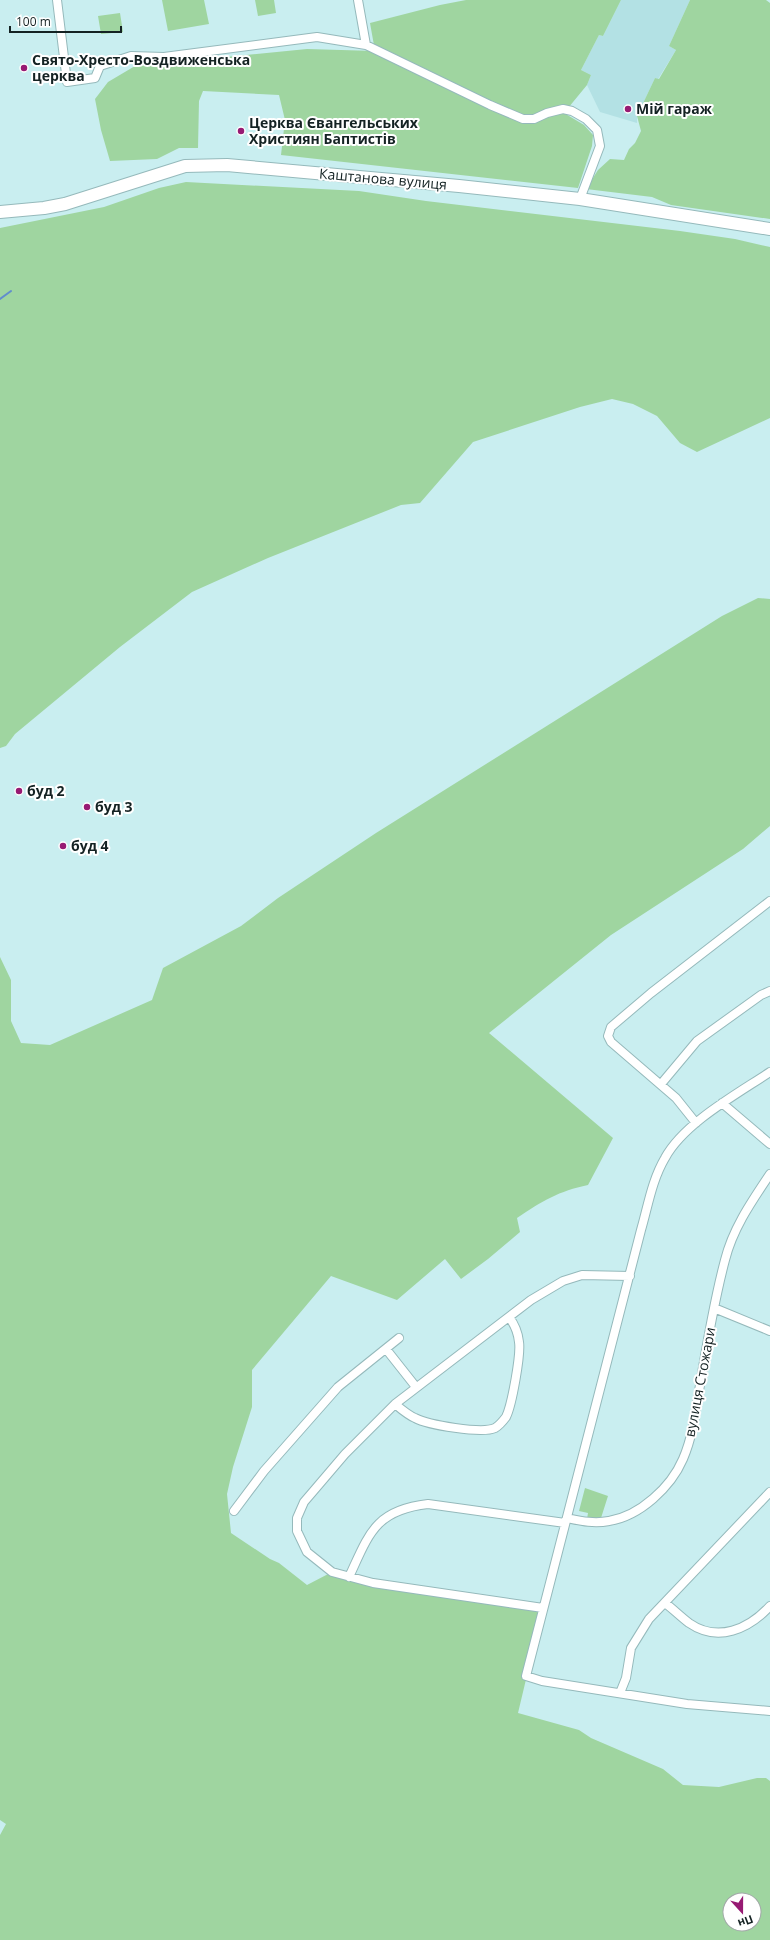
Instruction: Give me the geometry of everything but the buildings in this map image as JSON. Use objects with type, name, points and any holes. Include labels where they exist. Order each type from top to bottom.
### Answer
[{"type":"main road","name":"Каштанова вулиця","points":[[0,212],[44,208],[65,204],[185,166],[227,165],[375,178],[580,199],[770,229]]},
{"type":"street","points":[[57,0],[67,82],[95,78],[100,66],[131,56],[164,57],[317,37],[366,45],[522,119],[534,119],[547,113],[563,109],[572,111],[586,119],[597,130],[600,146],[580,199]]},
{"type":"street","points":[[358,0],[366,45]]},
{"type":"street","points":[[696,1123],[676,1098],[611,1042],[608,1036],[610,1027],[651,993],[770,902]]},
{"type":"street","points":[[660,1084],[697,1041],[761,994],[770,991]]},
{"type":"street","points":[[770,1072],[722,1103],[696,1123],[671,1149],[659,1170],[653,1186],[526,1676],[542,1681],[687,1704],[770,1711]]},
{"type":"street","points":[[722,1103],[770,1144]]},
{"type":"street","name":"вулиця Стожари","points":[[348,1577],[372,1530],[383,1519],[395,1512],[413,1506],[428,1504],[566,1521],[596,1522],[610,1521],[623,1517],[650,1501],[673,1477],[683,1459],[693,1429],[714,1308],[725,1258],[736,1230],[749,1205],[770,1174]]},
{"type":"street","points":[[543,1608],[373,1583],[332,1572],[307,1552],[297,1531],[297,1518],[304,1502],[345,1454],[395,1404],[547,1289],[563,1281],[582,1275],[630,1276]]},
{"type":"street","points":[[714,1308],[770,1331]]},
{"type":"street","points":[[395,1404],[413,1418],[430,1424],[470,1429],[488,1430],[495,1428],[507,1415],[515,1381],[520,1344],[516,1327],[509,1317]]},
{"type":"street","points":[[234,1510],[264,1471],[338,1387],[400,1338]]},
{"type":"street","points":[[386,1349],[416,1387]]},
{"type":"street","points":[[620,1694],[626,1678],[631,1648],[649,1619],[770,1492]]},
{"type":"street","points":[[665,1602],[690,1623],[700,1629],[722,1632],[744,1628],[754,1622],[770,1606]]},
{"type":"shaded area","points":[[621,0],[690,0],[669,46],[676,50],[658,79],[655,78],[637,116],[637,123],[600,112],[587,85],[591,75],[581,70],[599,35],[603,36]]},
{"type":"green space","points":[[162,0],[204,0],[209,24],[168,31]]},
{"type":"green space","points":[[255,0],[274,0],[276,13],[258,16]]},
{"type":"green space","points":[[466,0],[621,0],[603,36],[599,35],[581,70],[591,75],[587,85],[564,113],[584,125],[593,135],[592,146],[578,188],[281,155],[285,120],[279,95],[203,91],[199,101],[198,148],[179,148],[157,159],[110,161],[101,130],[95,99],[108,82],[135,66],[307,49],[375,51],[370,23]]},
{"type":"green space","points":[[690,0],[766,0],[770,3],[770,219],[671,205],[652,197],[586,189],[598,170],[610,159],[624,160],[629,149],[635,143],[641,131],[637,116],[655,78],[659,79],[676,50],[669,46]]},
{"type":"green space","points":[[120,13],[123,32],[101,34],[98,16]]},
{"type":"green space","points":[[186,182],[359,191],[426,201],[680,231],[735,239],[770,247],[770,418],[697,452],[680,443],[657,416],[633,404],[612,399],[580,407],[473,442],[420,503],[401,505],[268,558],[192,592],[120,647],[15,734],[6,746],[0,748],[0,228],[104,207],[159,188]]},
{"type":"green space","points":[[758,598],[770,599],[770,826],[743,849],[611,935],[489,1033],[613,1138],[588,1185],[568,1190],[551,1197],[517,1218],[520,1232],[461,1279],[445,1259],[397,1300],[331,1276],[252,1370],[252,1407],[233,1467],[227,1494],[231,1533],[270,1559],[279,1563],[307,1585],[332,1572],[349,1577],[543,1608],[518,1713],[579,1730],[591,1738],[663,1769],[683,1785],[719,1787],[757,1778],[766,1778],[770,1781],[770,1940],[0,1940],[0,1835],[6,1824],[0,1820],[0,957],[11,980],[11,1021],[21,1043],[50,1045],[152,1000],[163,968],[241,926],[278,898],[376,833],[722,616]]},
{"type":"green space","points":[[585,1488],[608,1496],[601,1518],[587,1519],[588,1513],[579,1511]]},
{"type":"waterway","points":[[0,299],[11,291]]},
{"type":"place","name":"Свято-Хресто-Воздвиженська церква","points":[[24,68]]},
{"type":"place","name":"Мій гараж","points":[[628,109]]},
{"type":"place","name":"Церква Євангельських Християн Баптистів","points":[[241,131]]},
{"type":"place","name":"буд 2","points":[[19,791]]},
{"type":"place","name":"буд 3","points":[[87,807]]},
{"type":"place","name":"буд 4","points":[[63,846]]}]
